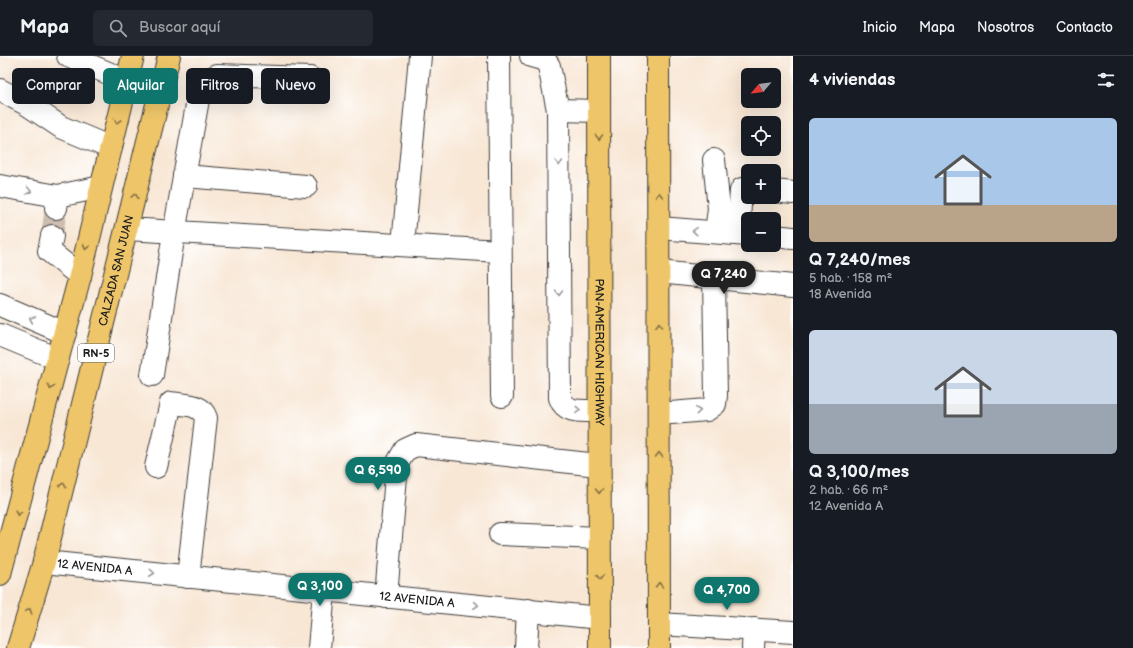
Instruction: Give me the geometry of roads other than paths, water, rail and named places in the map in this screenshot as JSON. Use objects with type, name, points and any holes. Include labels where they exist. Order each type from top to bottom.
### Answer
[{"type":"main road","name":"RN-5","points":[[130,68],[133,56]]},
{"type":"main road","name":"CALZADA SAN JUAN","points":[[18,648],[44,562],[169,56]]},
{"type":"main road","name":"PAN-AMERICAN HIGHWAY","points":[[599,56],[598,465],[600,538],[600,648]]},
{"type":"main road","points":[[658,56],[659,648]]},
{"type":"main road","name":"RN-5","points":[[0,574],[80,276],[122,104]]},
{"type":"street","points":[[68,56],[103,71]]},
{"type":"street","points":[[403,245],[420,56]]},
{"type":"street","points":[[499,56],[502,396]]},
{"type":"street","points":[[531,56],[545,60],[549,66],[558,110],[560,398],[563,406],[569,410],[599,411]]},
{"type":"street","points":[[152,375],[174,233],[199,94],[207,81],[217,75],[261,76]]},
{"type":"street","points":[[0,90],[28,105],[61,128],[111,148]]},
{"type":"street","points":[[558,110],[599,111]]},
{"type":"street","points":[[714,160],[719,209],[716,232]]},
{"type":"street","points":[[184,176],[306,186]]},
{"type":"street","points":[[0,186],[57,202],[101,187]]},
{"type":"street","points":[[781,192],[793,193]]},
{"type":"street","points":[[659,228],[741,234]]},
{"type":"street","points":[[126,229],[174,233],[500,250]]},
{"type":"street","points":[[52,236],[49,252],[80,276]]},
{"type":"street","points":[[781,237],[793,238]]},
{"type":"street","points":[[659,272],[793,286]]},
{"type":"street","points":[[659,414],[707,410],[715,404],[714,277]]},
{"type":"street","points":[[0,305],[65,333]]},
{"type":"street","points":[[0,336],[58,359]]},
{"type":"street","points":[[156,467],[171,403],[201,409],[206,418],[188,577]]},
{"type":"street","points":[[386,597],[398,464],[406,450],[416,444],[598,465]]},
{"type":"street","points":[[500,534],[600,538]]},
{"type":"street","name":"12 AVENIDA A","points":[[44,562],[600,618]]},
{"type":"street","points":[[319,648],[324,591]]},
{"type":"street","points":[[526,648],[528,610]]},
{"type":"street","points":[[659,624],[754,639],[793,632]]},
{"type":"tunnel","points":[[52,236],[56,208]]}]
